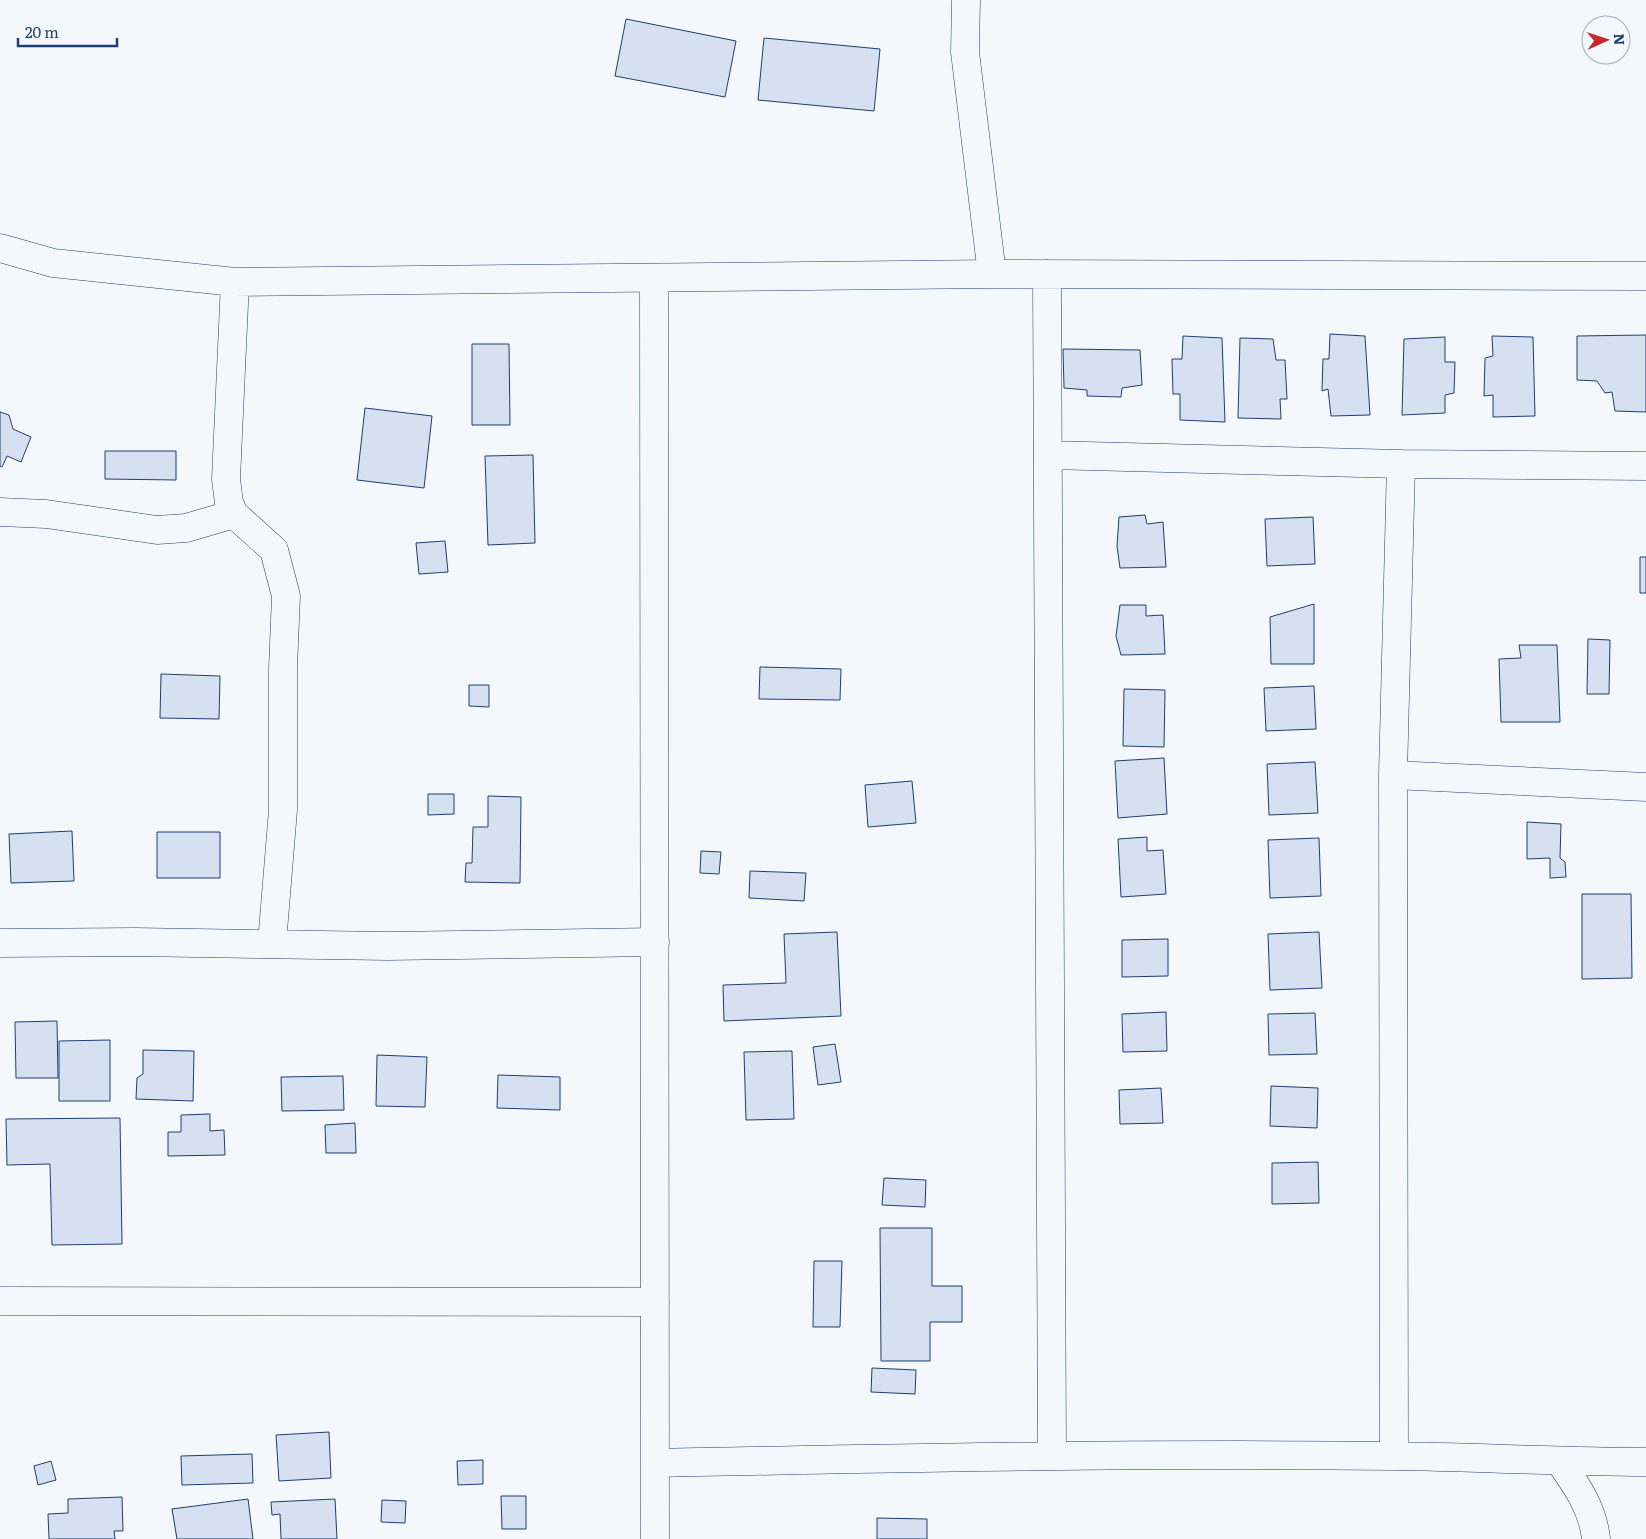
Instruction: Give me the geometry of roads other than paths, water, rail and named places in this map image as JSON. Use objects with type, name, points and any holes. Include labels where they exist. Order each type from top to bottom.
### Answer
[{"type":"street","points":[[966,0],[965,52],[992,274]]},
{"type":"street","points":[[0,248],[53,264],[235,282],[992,274],[1646,276]]},
{"type":"street","points":[[1047,274],[1052,1455]]},
{"type":"street","points":[[654,279],[654,1539]]},
{"type":"street","points":[[235,282],[226,479],[229,503],[234,514],[274,550],[286,596],[283,810],[272,943]]},
{"type":"street","points":[[1048,455],[1401,464],[1646,466]]},
{"type":"street","points":[[1394,1456],[1393,775],[1401,464]]},
{"type":"street","points":[[0,512],[46,514],[157,530],[186,528],[234,514]]},
{"type":"street","points":[[1393,775],[1646,787]]},
{"type":"street","points":[[0,944],[272,943],[388,946],[654,942]]},
{"type":"street","points":[[0,1301],[655,1302]]},
{"type":"street","points":[[655,1464],[1052,1455],[1394,1456],[1560,1462],[1646,1462]]},
{"type":"street","points":[[1560,1462],[1582,1496],[1595,1529],[1596,1539]]}]
